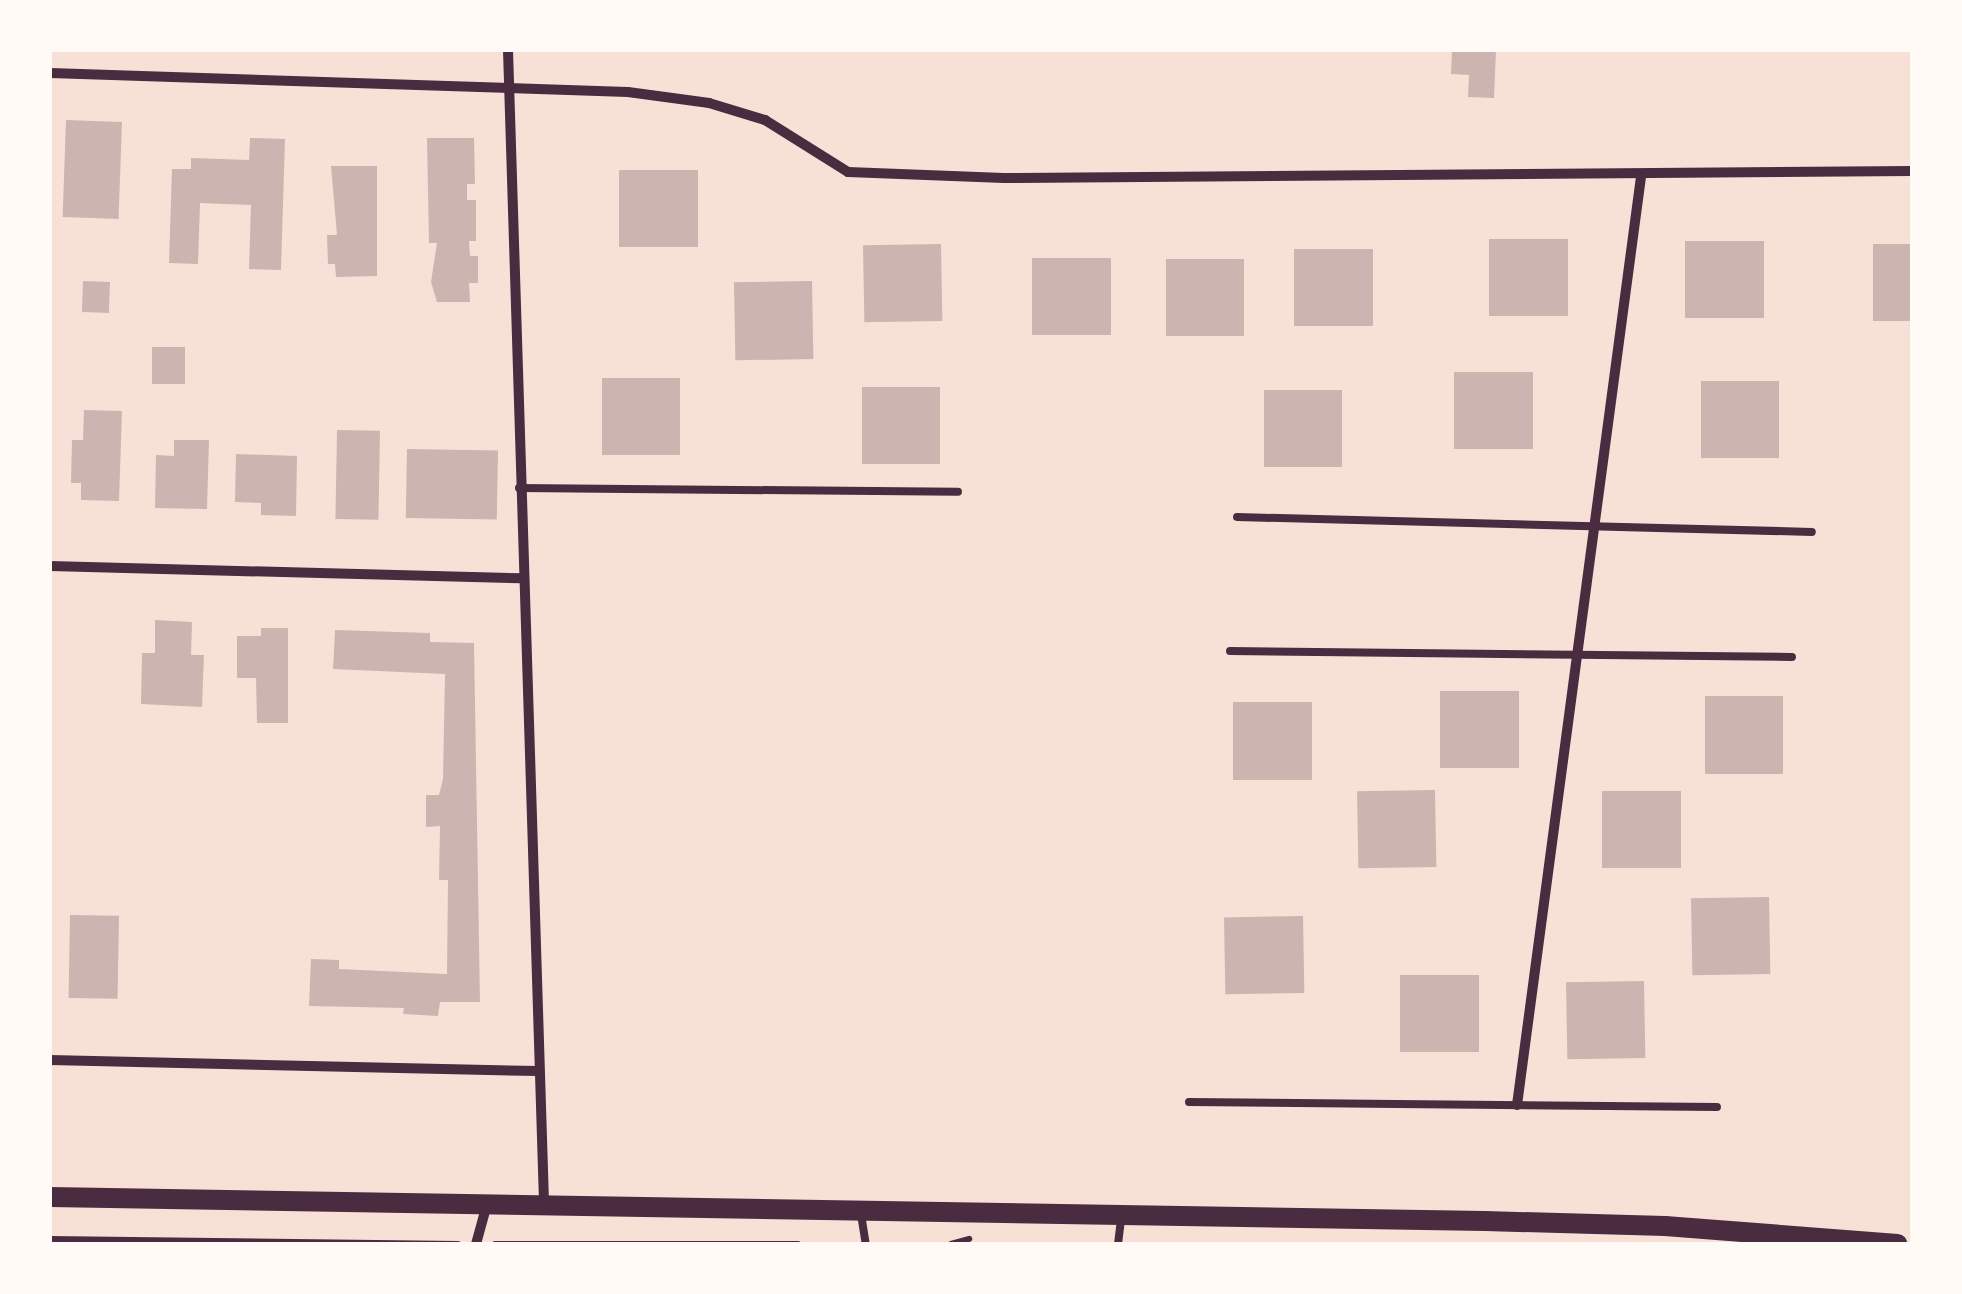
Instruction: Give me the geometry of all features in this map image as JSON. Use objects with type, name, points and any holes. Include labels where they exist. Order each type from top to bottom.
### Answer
[{"type":"main road","points":[[50,1198],[1665,1226],[1897,1244]]},
{"type":"street","points":[[508,50],[521,578],[544,1205]]},
{"type":"street","points":[[50,72],[509,84],[709,103],[765,120],[848,172],[1642,178],[1912,172]]},
{"type":"street","points":[[1516,1106],[1599,526],[1642,178]]},
{"type":"street","points":[[50,566],[521,578]]},
{"type":"street","points":[[50,1060],[540,1071]]},
{"type":"street","points":[[476,1244],[486,1204]]},
{"type":"lane","points":[[519,488],[958,492]]},
{"type":"lane","points":[[1237,517],[1812,532]]},
{"type":"lane","points":[[1230,650],[1792,657]]},
{"type":"lane","points":[[1189,1102],[1717,1107]]},
{"type":"lane","points":[[860,1210],[866,1244]]},
{"type":"lane","points":[[1118,1244],[1121,1215]]},
{"type":"path","points":[[50,1238],[798,1244]]},
{"type":"building","points":[[1452,50],[1496,50],[1494,98],[1468,97],[1469,75],[1451,74]]},
{"type":"building","points":[[66,120],[122,122],[119,219],[63,217]]},
{"type":"building","points":[[250,138],[285,139],[281,270],[249,269],[251,205],[200,203],[198,264],[169,263],[172,169],[191,169],[191,158],[249,160]]},
{"type":"building","points":[[427,138],[474,138],[475,184],[467,184],[467,200],[476,200],[476,241],[469,241],[470,256],[478,256],[478,283],[469,283],[470,302],[437,302],[431,282],[437,243],[429,243]]},
{"type":"building","points":[[331,166],[377,166],[377,276],[336,277],[335,264],[328,264],[327,235],[337,235]]},
{"type":"building","points":[[619,170],[698,170],[698,247],[619,247]]},
{"type":"building","points":[[1489,239],[1568,239],[1568,316],[1489,316]]},
{"type":"building","points":[[1685,241],[1764,241],[1764,318],[1685,318]]},
{"type":"building","points":[[941,244],[942,321],[864,322],[863,245]]},
{"type":"building","points":[[1873,244],[1912,244],[1912,321],[1873,321]]},
{"type":"building","points":[[1294,249],[1373,249],[1373,326],[1294,326]]},
{"type":"building","points":[[1032,258],[1111,258],[1111,335],[1032,335]]},
{"type":"building","points":[[1166,259],[1244,259],[1244,336],[1166,336]]},
{"type":"building","points":[[83,281],[110,282],[109,313],[82,312]]},
{"type":"building","points":[[812,281],[813,359],[735,360],[734,282]]},
{"type":"building","points":[[152,347],[185,347],[185,384],[152,384]]},
{"type":"building","points":[[1454,372],[1533,372],[1533,449],[1454,449]]},
{"type":"building","points":[[602,378],[680,378],[680,455],[602,455]]},
{"type":"building","points":[[1701,381],[1779,381],[1779,458],[1701,458]]},
{"type":"building","points":[[862,387],[940,387],[940,464],[862,464]]},
{"type":"building","points":[[1264,390],[1342,390],[1342,467],[1264,467]]},
{"type":"building","points":[[84,410],[122,411],[119,501],[81,500],[81,483],[71,483],[72,440],[83,440]]},
{"type":"building","points":[[337,430],[380,431],[378,520],[335,519]]},
{"type":"building","points":[[174,440],[209,440],[207,509],[155,508],[156,455],[174,456]]},
{"type":"building","points":[[407,449],[498,451],[497,520],[406,518]]},
{"type":"building","points":[[236,454],[297,456],[296,516],[261,515],[261,503],[235,502]]},
{"type":"building","points":[[155,620],[192,622],[191,655],[204,655],[202,707],[141,704],[142,653],[155,653]]},
{"type":"building","points":[[261,628],[288,628],[288,723],[257,723],[256,678],[237,678],[237,636],[261,636]]},
{"type":"building","points":[[335,630],[430,633],[430,642],[474,643],[480,1002],[440,1002],[438,1016],[403,1014],[404,1008],[309,1006],[311,959],[339,960],[339,969],[447,974],[448,880],[439,880],[440,826],[426,827],[426,795],[439,795],[443,779],[445,674],[333,669]]},
{"type":"building","points":[[1440,691],[1519,691],[1519,768],[1440,768]]},
{"type":"building","points":[[1705,696],[1783,696],[1783,774],[1705,774]]},
{"type":"building","points":[[1233,702],[1312,702],[1312,780],[1233,780]]},
{"type":"building","points":[[1435,790],[1436,867],[1358,868],[1357,791]]},
{"type":"building","points":[[1602,791],[1681,791],[1681,868],[1602,868]]},
{"type":"building","points":[[1769,897],[1770,974],[1692,975],[1691,898]]},
{"type":"building","points":[[70,915],[119,916],[118,999],[69,998]]},
{"type":"building","points":[[1303,916],[1304,993],[1225,994],[1224,917]]},
{"type":"building","points":[[1400,975],[1479,975],[1479,1052],[1400,1052]]},
{"type":"building","points":[[1644,981],[1645,1058],[1567,1059],[1566,982]]}]
